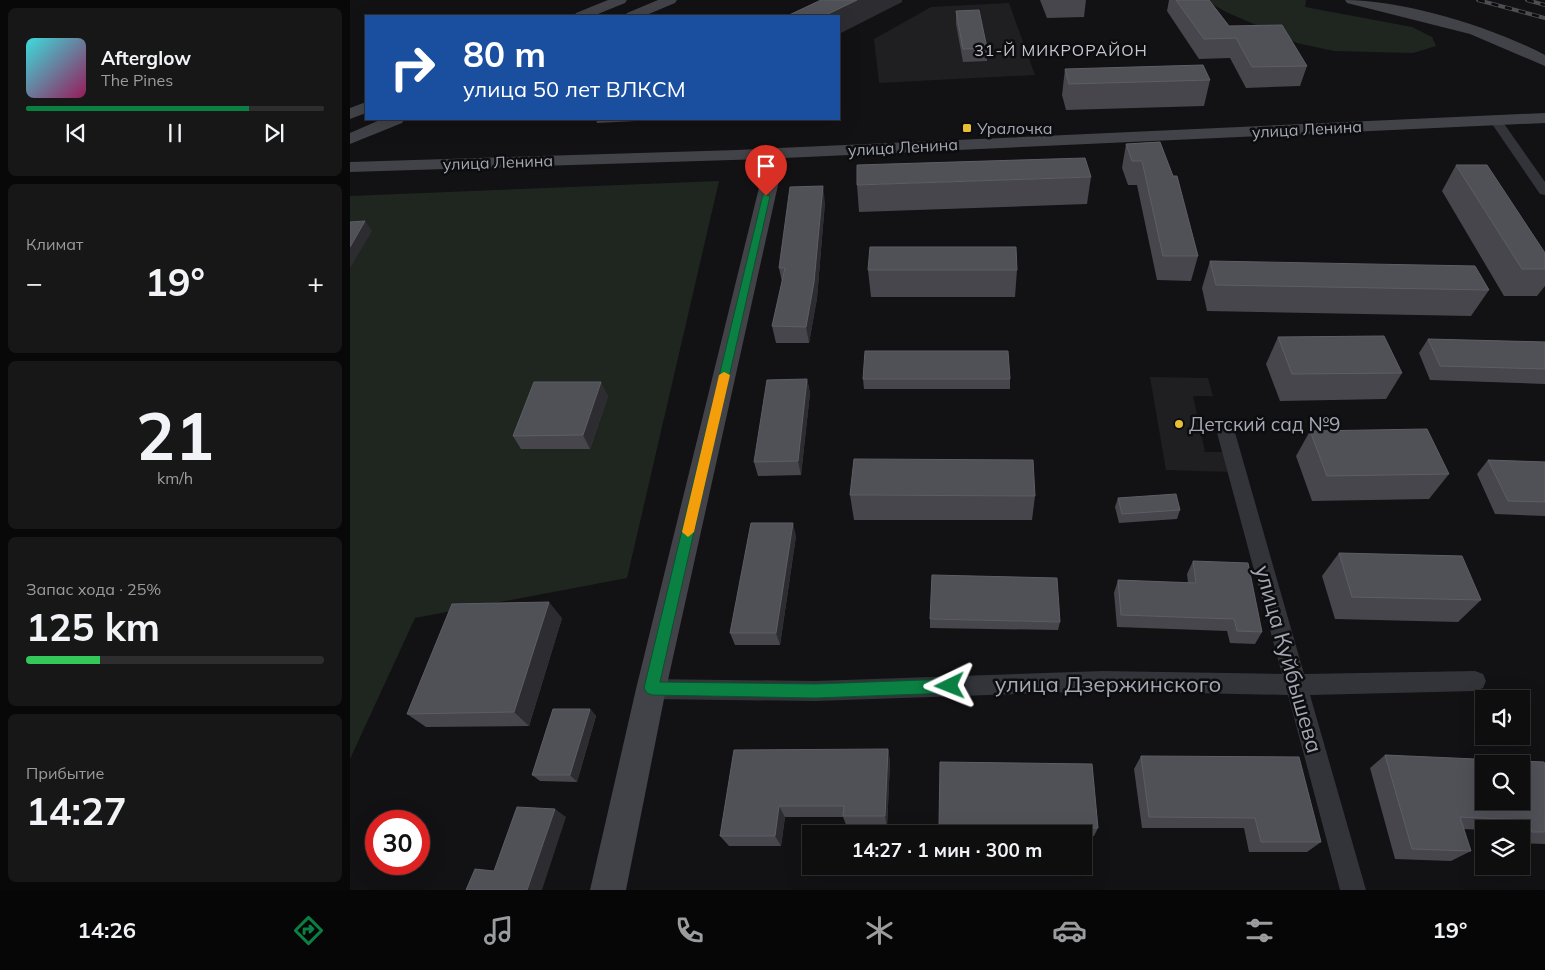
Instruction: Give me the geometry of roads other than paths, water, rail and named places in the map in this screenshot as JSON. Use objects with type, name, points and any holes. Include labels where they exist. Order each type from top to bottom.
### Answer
[{"type":"street","points":[[583,15],[620,0]]},
{"type":"street","points":[[634,15],[670,0]]},
{"type":"street","points":[[1352,0],[1453,24],[1508,42],[1545,61]]},
{"type":"street","points":[[350,114],[365,107]]},
{"type":"street","name":"улица Ленина","points":[[350,167],[776,153],[1545,118]]},
{"type":"street","points":[[350,139],[394,120]]},
{"type":"street","points":[[1496,121],[1545,192]]},
{"type":"street","points":[[608,890],[652,688],[776,153]]},
{"type":"street","name":"улица Куйбышева","points":[[1225,429],[1353,890]]},
{"type":"street","name":"улица Дзержинского","points":[[652,688],[815,691],[1103,681],[1296,685],[1475,681]]},
{"type":"railway","points":[[1478,0],[1545,18]]},
{"type":"railway","points":[[1527,0],[1545,5]]},
{"type":"place","name":"Уралочка","points":[[967,128]]},
{"type":"place","name":"Детский сад №9","points":[[1179,424]]},
{"type":"district","name":"31-Й МИКРОРАЙОН","points":[[1061,50]]}]
